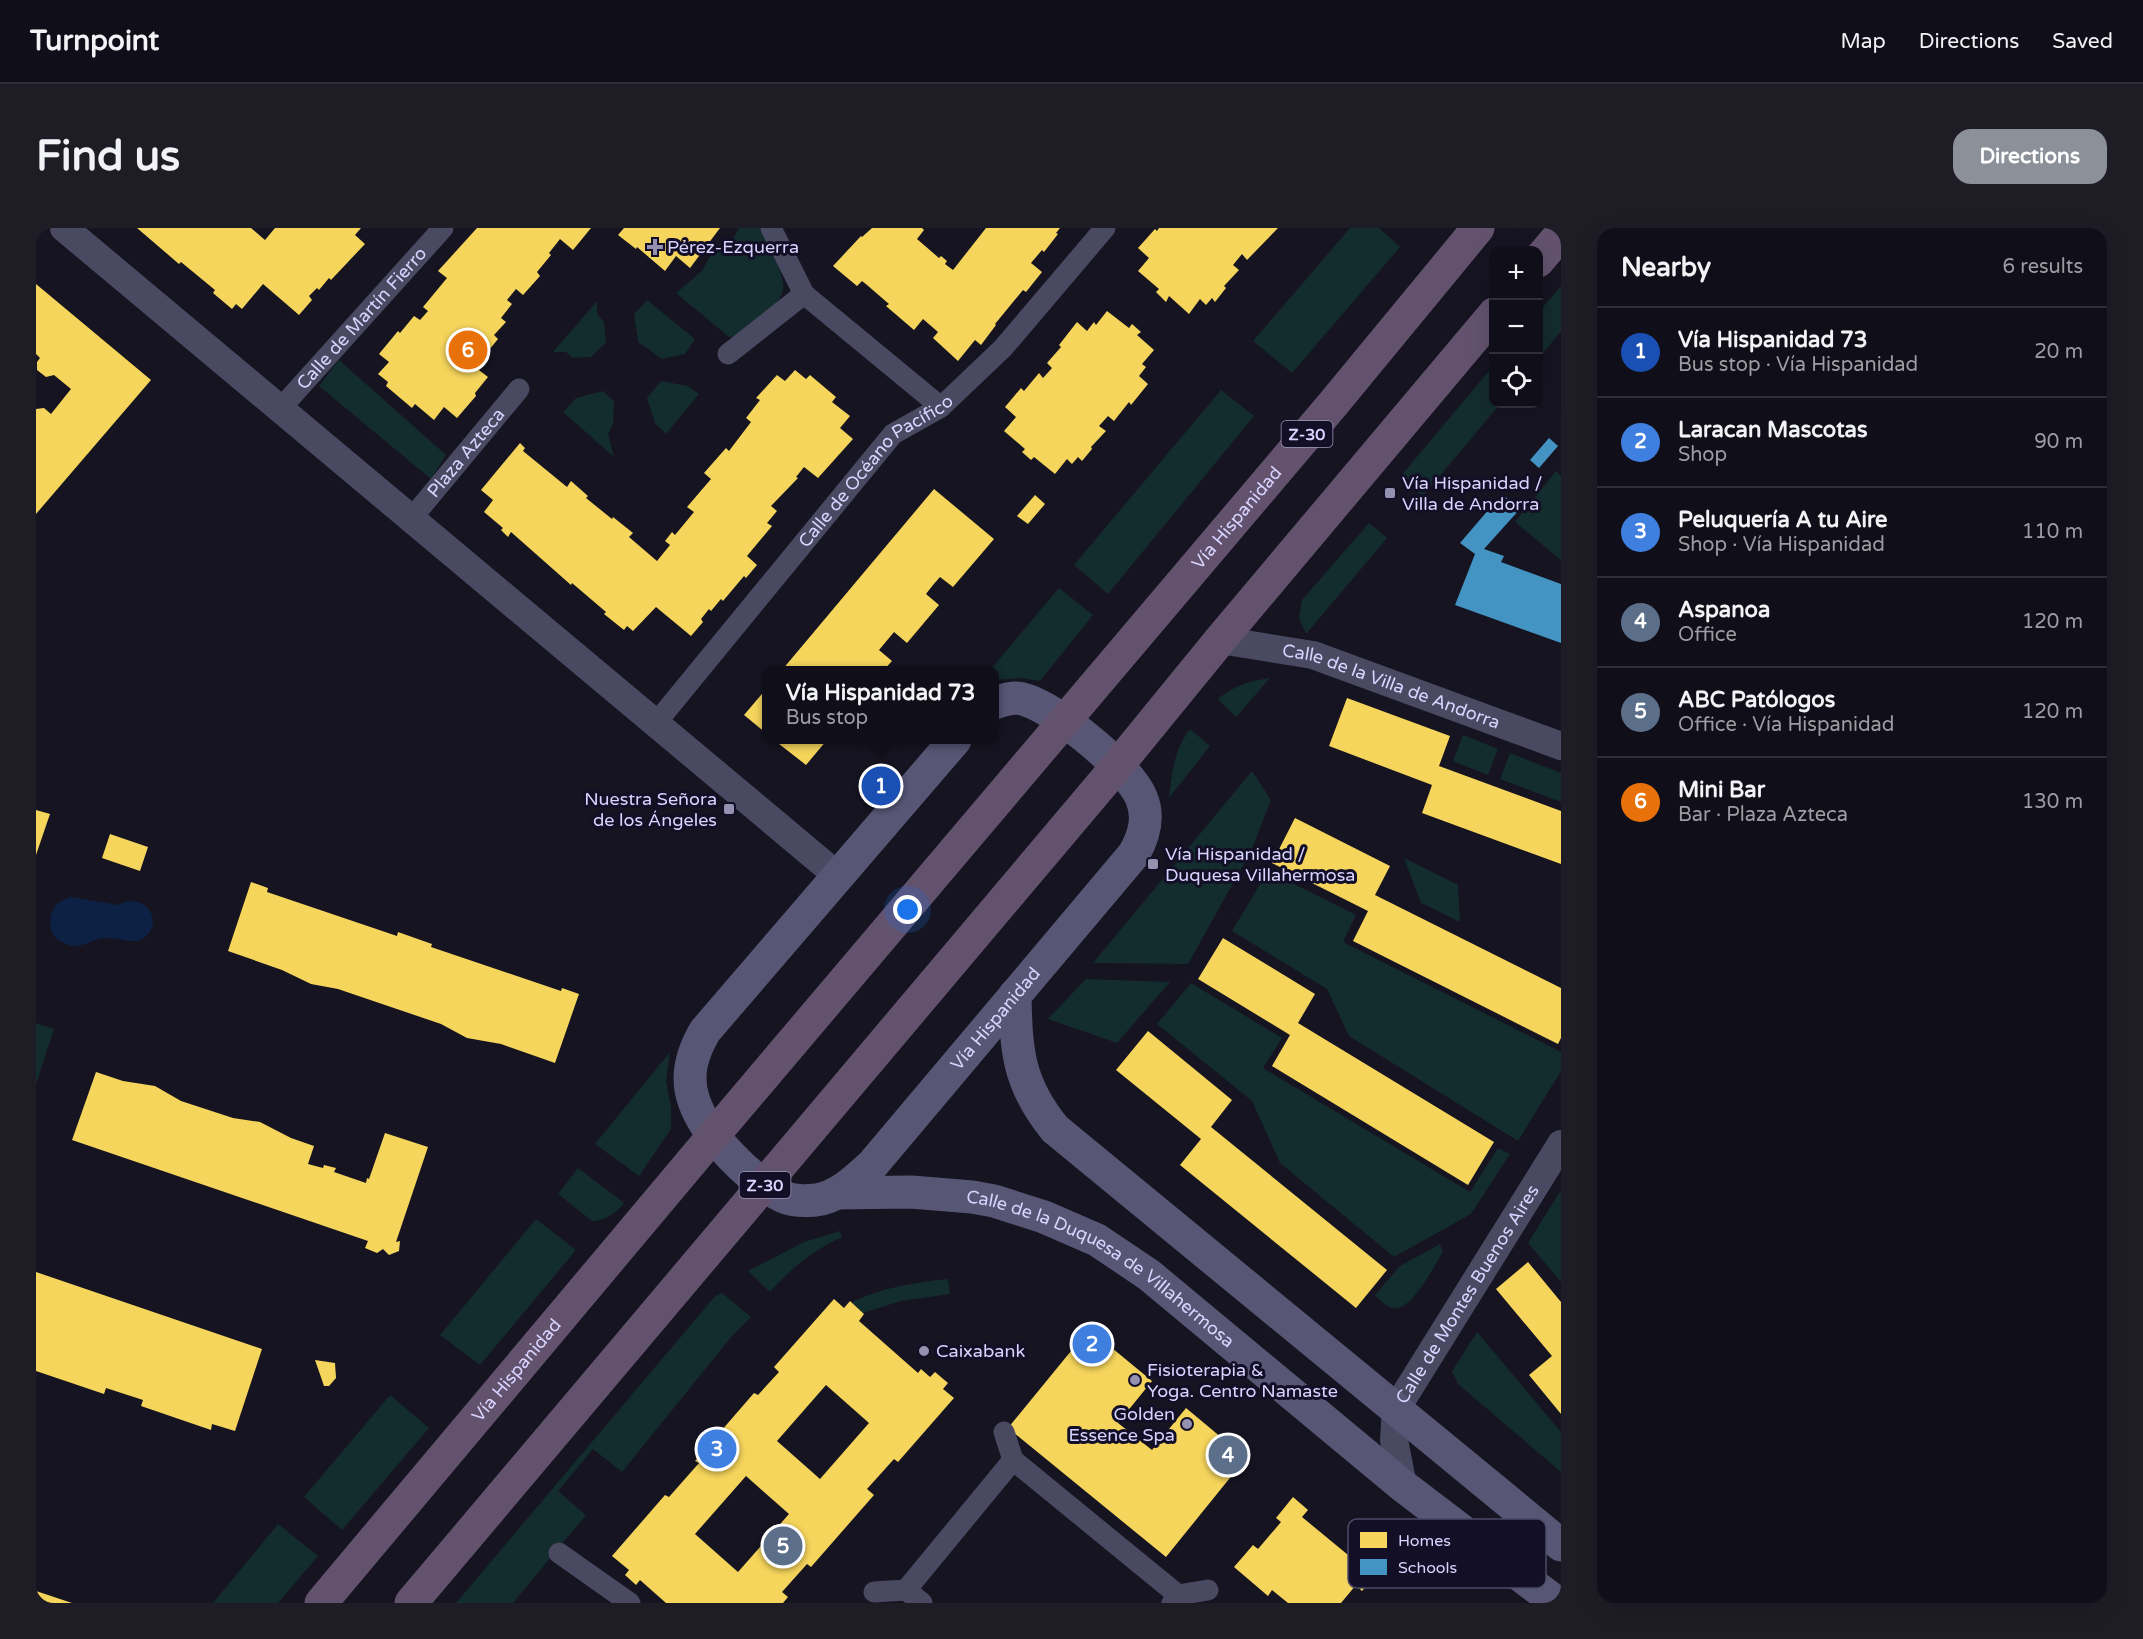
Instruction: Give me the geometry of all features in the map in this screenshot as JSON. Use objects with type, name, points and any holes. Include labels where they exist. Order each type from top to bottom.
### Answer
[{"type":"highway","name":"Vía Hispanidad","points":[[321,1603],[1333,404],[1478,228]]},
{"type":"highway","points":[[1543,256],[1561,234]]},
{"type":"highway","name":"Z-30","points":[[411,1603],[1118,765],[1489,320]]},
{"type":"main road","name":"Vía Hispanidad","points":[[952,744],[705,1031],[695,1048],[690,1082],[693,1100],[703,1121],[713,1136],[738,1163],[784,1197],[801,1201],[817,1200],[837,1193],[873,1164],[1134,854],[1143,839],[1145,811],[1141,796],[1118,765],[1064,721],[1042,707],[1024,699],[1009,698],[999,702]]},
{"type":"main road","points":[[1015,995],[1016,1031],[1024,1078],[1033,1099],[1054,1129],[1529,1519]]},
{"type":"main road","name":"Calle de la Duquesa de Villahermosa","points":[[837,1193],[919,1192],[983,1199],[1044,1217],[1096,1240],[1149,1275],[1403,1486],[1446,1519]]},
{"type":"main road","points":[[1546,1533],[1561,1545]]},
{"type":"main road","name":"Calle de la Duquesa de Villahermosa","points":[[1537,1588],[1557,1603]]},
{"type":"street","points":[[64,228],[838,876]]},
{"type":"street","name":"Calle de Martín Fierro","points":[[280,409],[443,228]]},
{"type":"street","name":"Calle de Océano Pacífico","points":[[656,723],[893,434],[941,407],[1003,348],[1105,228]]},
{"type":"street","points":[[774,229],[804,294],[941,407]]},
{"type":"street","points":[[728,354],[804,294]]},
{"type":"street","name":"Plaza Azteca","points":[[411,519],[519,389]]},
{"type":"street","name":"Calle de la Villa de Andorra","points":[[1220,640],[1313,655],[1561,746]]},
{"type":"street","name":"Calle de Montes Buenos Aires","points":[[1403,1486],[1394,1440],[1396,1409],[1561,1144]]},
{"type":"street","points":[[1004,1432],[1013,1460],[1175,1599],[1208,1590]]},
{"type":"street","points":[[874,1592],[912,1598],[1013,1460]]},
{"type":"street","points":[[559,1553],[630,1603]]},
{"type":"green space","points":[[739,228],[760,228],[782,276],[783,290],[776,305],[758,326],[745,334],[729,337],[676,293],[702,271],[712,253],[732,240]]},
{"type":"green space","points":[[1350,228],[1379,228],[1400,247],[1292,373],[1253,341]]},
{"type":"green space","points":[[1561,286],[1561,331],[1543,353],[1543,307]]},
{"type":"green space","points":[[647,300],[695,339],[685,354],[662,359],[638,342],[634,314]]},
{"type":"green space","points":[[597,301],[597,314],[604,322],[606,343],[591,357],[573,358],[566,352],[553,352]]},
{"type":"green space","points":[[339,360],[446,455],[431,479],[319,386]]},
{"type":"green space","points":[[1489,371],[1489,408],[1497,408],[1423,496],[1400,477]]},
{"type":"green space","points":[[661,381],[688,386],[699,394],[666,434],[655,423],[647,398]]},
{"type":"green space","points":[[1221,390],[1254,416],[1108,594],[1074,565]]},
{"type":"green space","points":[[603,391],[614,401],[613,424],[608,434],[614,457],[563,412],[576,398]]},
{"type":"green space","points":[[1556,471],[1561,476],[1561,560],[1515,522]]},
{"type":"green space","points":[[1369,523],[1387,538],[1306,634],[1299,618],[1302,600]]},
{"type":"green space","points":[[1059,588],[1093,615],[1040,681],[1021,678],[999,680],[999,666],[993,666]]},
{"type":"green space","points":[[1270,678],[1236,717],[1218,699],[1242,684]]},
{"type":"green space","points":[[1190,729],[1210,746],[1169,798],[1177,753]]},
{"type":"green space","points":[[1463,735],[1498,749],[1488,775],[1453,761]]},
{"type":"green space","points":[[1510,753],[1561,773],[1561,802],[1500,779]]},
{"type":"green space","points":[[1252,771],[1271,800],[1251,851],[1188,964],[1093,963]]},
{"type":"green space","points":[[1404,858],[1458,885],[1460,922],[1421,903]]},
{"type":"green space","points":[[1268,871],[1356,915],[1343,942],[1561,1052],[1561,1071],[1518,1141],[1349,1036],[1327,989],[1232,931]]},
{"type":"green space","points":[[1086,979],[1170,982],[1117,1043],[1048,1019]]},
{"type":"green space","points":[[1191,983],[1282,1038],[1263,1068],[1470,1192],[1498,1148],[1510,1154],[1471,1214],[1394,1257],[1280,1163],[1252,1101],[1157,1024]]},
{"type":"green space","points":[[36,1023],[54,1029],[36,1084]]},
{"type":"green space","points":[[670,1052],[666,1081],[671,1107],[671,1129],[639,1176],[595,1144]]},
{"type":"green space","points":[[578,1168],[624,1203],[610,1216],[592,1221],[558,1194]]},
{"type":"green space","points":[[1561,1190],[1561,1282],[1528,1243]]},
{"type":"green space","points":[[536,1219],[576,1250],[480,1365],[440,1335]]},
{"type":"green space","points":[[840,1231],[842,1237],[803,1260],[770,1292],[748,1271],[804,1242]]},
{"type":"green space","points":[[1440,1244],[1443,1252],[1422,1286],[1402,1307],[1389,1307],[1375,1295],[1400,1266]]},
{"type":"green space","points":[[948,1279],[950,1294],[901,1301],[863,1313],[852,1302],[898,1286]]},
{"type":"green space","points":[[722,1293],[751,1317],[732,1336],[622,1472],[593,1449],[558,1491],[586,1515],[513,1603],[456,1603],[714,1297]]},
{"type":"green space","points":[[1477,1332],[1561,1432],[1561,1472],[1458,1384],[1452,1371]]},
{"type":"green space","points":[[390,1395],[429,1428],[342,1530],[304,1497]]},
{"type":"green space","points":[[278,1524],[318,1556],[278,1603],[213,1603]]},
{"type":"water","points":[[71,897],[118,905],[127,901],[136,901],[149,909],[153,923],[151,930],[141,940],[136,941],[105,938],[77,946],[66,944],[54,936],[50,920],[56,906]]},
{"type":"building: Homes","points":[[137,228],[251,228],[265,240],[275,228],[361,228],[355,235],[365,244],[331,280],[329,278],[319,290],[317,288],[309,296],[312,300],[299,315],[263,284],[242,309],[236,304],[232,309],[213,293],[215,290],[181,262],[179,264]]},
{"type":"building: Homes","points":[[477,228],[591,228],[573,250],[560,239],[537,272],[540,276],[523,295],[516,289],[507,300],[512,304],[501,318],[506,322],[494,335],[498,339],[475,367],[488,377],[475,393],[476,396],[457,418],[444,407],[434,420],[415,404],[412,408],[386,386],[388,382],[378,374],[389,362],[379,354],[414,316],[420,320],[428,311],[423,307],[447,278],[438,271]]},
{"type":"building: Homes","points":[[624,228],[720,228],[690,268],[676,256],[665,271],[637,247],[636,249],[618,235]]},
{"type":"building: Homes","points":[[872,228],[922,228],[924,230],[917,239],[939,258],[941,256],[947,261],[945,264],[953,270],[986,228],[1060,228],[1044,252],[1042,250],[1031,263],[1042,272],[1026,292],[1023,290],[981,345],[975,340],[958,361],[933,338],[938,332],[923,319],[914,330],[862,281],[857,286],[833,266],[861,236]]},
{"type":"building: Homes","points":[[1159,228],[1278,228],[1247,260],[1242,254],[1233,265],[1239,270],[1224,286],[1226,288],[1215,302],[1212,298],[1206,305],[1200,299],[1189,314],[1169,296],[1166,302],[1156,292],[1159,289],[1138,271],[1149,258],[1138,248],[1155,229],[1157,231]]},
{"type":"building: Homes","points":[[36,284],[151,380],[36,514],[36,409],[44,408],[51,414],[71,389],[54,375],[46,377],[37,370],[37,362],[40,358],[36,354]]},
{"type":"building: Homes","points":[[1107,311],[1129,328],[1132,324],[1141,332],[1137,335],[1154,350],[1142,364],[1146,367],[1139,376],[1148,384],[1131,405],[1129,402],[1114,421],[1108,416],[1099,426],[1106,431],[1082,461],[1078,457],[1072,464],[1067,459],[1055,474],[1034,457],[1031,460],[1022,452],[1025,449],[1004,431],[1016,417],[1005,407],[1021,388],[1024,391],[1039,373],[1043,378],[1052,368],[1047,363],[1061,347],[1059,345],[1077,322],[1087,331],[1094,322],[1096,325]]},
{"type":"building: Homes","points":[[795,370],[806,379],[810,375],[836,397],[832,402],[850,416],[840,428],[853,439],[818,478],[804,467],[796,477],[798,478],[771,506],[777,511],[767,523],[772,526],[747,556],[757,565],[746,578],[744,576],[723,601],[721,599],[711,611],[709,609],[701,619],[703,622],[691,636],[656,607],[633,631],[627,626],[624,630],[604,614],[606,612],[572,583],[571,585],[511,532],[508,537],[501,530],[503,528],[484,512],[493,500],[481,490],[520,443],[525,448],[523,451],[567,487],[571,481],[588,496],[586,498],[633,533],[629,537],[657,561],[670,545],[665,541],[672,532],[675,535],[694,512],[687,507],[711,479],[704,473],[726,448],[729,451],[751,422],[746,418],[760,400],[756,398],[777,375],[785,381]]},
{"type":"building: Homes","points":[[934,489],[994,539],[953,587],[940,577],[933,585],[926,594],[939,605],[907,643],[894,632],[879,650],[892,661],[888,666],[785,666]]},
{"type":"building: Homes","points":[[1035,495],[1045,504],[1028,524],[1017,516]]},
{"type":"building: Homes","points":[[762,694],[762,730],[744,715]]},
{"type":"building: Homes","points":[[1347,698],[1450,736],[1439,766],[1561,811],[1561,864],[1422,813],[1432,785],[1329,746]]},
{"type":"building: Homes","points":[[779,744],[824,744],[806,765]]},
{"type":"building: Homes","points":[[36,810],[50,814],[36,855]]},
{"type":"building: Homes","points":[[1295,818],[1390,866],[1375,895],[1561,988],[1561,1038],[1558,1044],[1353,941],[1368,911],[1272,863]]},
{"type":"building: Homes","points":[[110,834],[148,847],[140,871],[102,858]]},
{"type":"building: Homes","points":[[251,882],[268,888],[267,892],[397,936],[398,932],[432,944],[431,947],[561,991],[562,988],[579,994],[555,1063],[501,1044],[467,1038],[441,1024],[338,989],[311,984],[282,970],[228,951]]},
{"type":"building: Homes","points":[[1223,938],[1315,994],[1298,1023],[1494,1142],[1468,1185],[1272,1066],[1290,1035],[1198,979]]},
{"type":"building: Homes","points":[[1148,1031],[1232,1100],[1211,1127],[1387,1270],[1356,1308],[1180,1165],[1201,1139],[1116,1070]]},
{"type":"building: Homes","points":[[96,1072],[123,1081],[155,1086],[181,1101],[233,1118],[260,1122],[291,1138],[314,1146],[308,1164],[323,1168],[324,1165],[336,1168],[334,1172],[366,1183],[385,1133],[428,1147],[396,1242],[400,1241],[399,1251],[389,1255],[383,1249],[377,1253],[365,1248],[368,1241],[72,1140]]},
{"type":"building: Homes","points":[[1528,1262],[1561,1302],[1561,1414],[1529,1375],[1552,1356],[1496,1289]]},
{"type":"building: Homes","points":[[36,1272],[262,1349],[235,1431],[212,1424],[211,1430],[141,1406],[143,1400],[106,1388],[104,1394],[36,1371]]},
{"type":"building: Homes","points":[[834,1299],[844,1308],[850,1301],[864,1314],[859,1321],[918,1373],[921,1369],[930,1377],[935,1372],[948,1383],[943,1389],[954,1398],[898,1462],[894,1459],[867,1489],[874,1495],[811,1567],[807,1564],[782,1592],[788,1597],[783,1603],[666,1603],[640,1580],[636,1585],[625,1575],[629,1570],[612,1556],[665,1495],[669,1497],[699,1463],[695,1461],[754,1393],[758,1395],[779,1372],[774,1367]],"holes":[[[826,1385],[869,1423],[820,1479],[777,1441]],[[746,1476],[789,1514],[738,1572],[695,1534]]]},
{"type":"building: Homes","points":[[1089,1329],[1152,1381],[1118,1423],[1152,1450],[1186,1408],[1246,1458],[1166,1557],[1008,1428]]},
{"type":"building: Homes","points":[[315,1360],[335,1363],[336,1378],[329,1386],[324,1386]]},
{"type":"building: Homes","points":[[1293,1497],[1308,1510],[1302,1517],[1348,1555],[1348,1588],[1354,1588],[1341,1603],[1288,1603],[1272,1590],[1268,1596],[1234,1567],[1253,1545],[1258,1549],[1281,1522],[1276,1518]]},
{"type":"building: Homes","points":[[36,1591],[72,1603],[36,1603]]},
{"type":"building: Schools","points":[[1549,438],[1558,446],[1539,468],[1530,460]]},
{"type":"building: Schools","points":[[1502,494],[1520,509],[1484,549],[1504,556],[1501,562],[1561,584],[1561,643],[1455,605],[1475,554],[1460,543]]},
{"type":"place","name":"Pérez-Ezquerra","points":[[655,247]]},
{"type":"place","name":"Mini Bar","points":[[468,350]]},
{"type":"place","name":"Vía Hispanidad / Villa de Andorra","points":[[1390,493]]},
{"type":"place","name":"Vía Hispanidad 73","points":[[881,786]]},
{"type":"place","name":"Nuestra Señora de los Ángeles","points":[[729,809]]},
{"type":"place","name":"Vía Hispanidad / Duquesa Villahermosa","points":[[1153,864]]},
{"type":"place","name":"Laracan Mascotas","points":[[1092,1344]]},
{"type":"place","name":"Caixabank","points":[[924,1351]]},
{"type":"place","name":"Fisioterapia & Yoga. Centro Namaste","points":[[1135,1380]]},
{"type":"place","name":"Golden Essence Spa","points":[[1187,1424]]},
{"type":"place","name":"Peluquería A tu Aire","points":[[717,1449]]},
{"type":"place","name":"Aspanoa","points":[[1228,1455]]},
{"type":"place","name":"ABC Patólogos","points":[[783,1546]]}]
